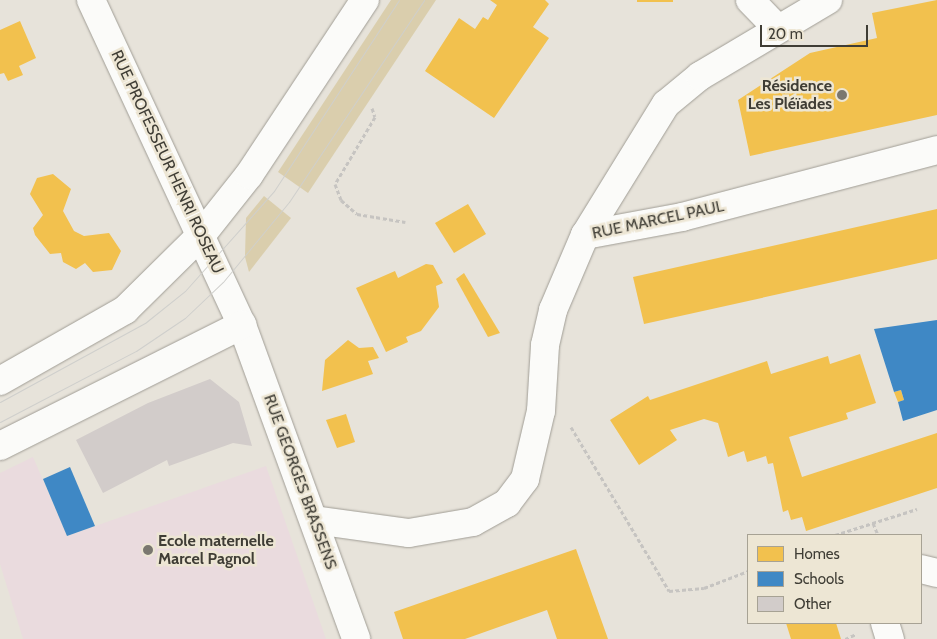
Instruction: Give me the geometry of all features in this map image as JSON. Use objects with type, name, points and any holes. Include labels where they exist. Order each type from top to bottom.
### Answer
[{"type":"street","name":"RUE PROFESSEUR HENRI ROSEAU","points":[[91,0],[203,233],[242,325]]},
{"type":"street","points":[[0,382],[125,310],[203,233],[249,175],[365,0]]},
{"type":"street","points":[[750,0],[777,28]]},
{"type":"street","points":[[585,235],[666,104],[700,76],[777,28],[828,0]]},
{"type":"street","name":"RUE MARCEL PAUL","points":[[314,520],[409,533],[473,522],[506,503],[526,479],[541,411],[545,344],[553,310],[585,235],[682,217],[937,150]]},
{"type":"street","points":[[0,446],[242,325]]},
{"type":"street","name":"RUE GEORGES BRASSENS","points":[[242,325],[356,639]]},
{"type":"street","points":[[922,569],[937,573]]},
{"type":"street","points":[[885,624],[890,639]]},
{"type":"path","points":[[372,108],[375,117],[335,184],[341,200],[357,214],[405,222]]},
{"type":"path","points":[[575,428],[669,591],[704,588],[747,571]]},
{"type":"path","points":[[838,534],[917,509]]},
{"type":"path","points":[[873,523],[878,534]]},
{"type":"shaded area","points":[[391,0],[436,0],[308,193],[278,172]]},
{"type":"shaded area","points":[[264,196],[291,218],[249,272],[245,257],[246,218]]},
{"type":"shaded area","name":"Ecole maternelle Marcel Pagnol","points":[[33,457],[67,536],[266,466],[326,639],[23,639],[0,564],[0,473]]},
{"type":"building: Homes","points":[[490,0],[545,0],[549,4],[533,27],[549,38],[494,118],[425,71],[459,18],[475,29],[483,17],[488,20],[497,5]]},
{"type":"building: Homes","points":[[637,0],[673,0],[673,2],[637,2]]},
{"type":"building: Homes","name":"Résidence Les Pléïades","points":[[937,0],[937,115],[750,156],[738,100],[810,53],[877,38],[872,13]]},
{"type":"building: Homes","points":[[20,21],[36,58],[19,66],[23,75],[8,81],[4,73],[0,74],[0,30]]},
{"type":"building: Homes","points":[[53,174],[71,189],[63,211],[74,231],[84,236],[109,233],[121,251],[112,270],[93,272],[85,263],[76,269],[63,262],[61,253],[50,254],[35,235],[33,228],[43,215],[30,194],[37,178]]},
{"type":"building: Homes","points":[[468,204],[486,234],[454,253],[435,223]]},
{"type":"building: Homes","points":[[937,209],[937,259],[644,324],[633,277]]},
{"type":"building: Homes","points":[[426,264],[433,265],[443,283],[436,286],[439,307],[421,331],[406,337],[408,342],[386,352],[356,288],[395,271],[398,278]]},
{"type":"building: Homes","points":[[464,273],[500,333],[488,337],[456,279]]},
{"type":"building: Homes","points":[[348,340],[359,348],[373,347],[379,358],[368,361],[373,374],[322,391],[325,360]]},
{"type":"building: Homes","points":[[860,354],[876,403],[846,413],[848,419],[789,437],[802,477],[937,433],[937,488],[806,531],[802,517],[791,520],[788,510],[783,512],[773,463],[768,464],[766,456],[747,462],[744,451],[728,457],[718,423],[704,419],[670,430],[677,440],[639,465],[610,420],[648,396],[650,400],[767,361],[771,374],[828,356],[830,364]]},
{"type":"building: Homes","points":[[901,390],[904,400],[898,402],[894,392]]},
{"type":"building: Homes","points":[[346,414],[355,442],[337,448],[326,420]]},
{"type":"building: Homes","points":[[576,549],[608,639],[557,639],[547,610],[465,639],[403,639],[394,612]]},
{"type":"building: Homes","points":[[786,624],[836,624],[841,639],[791,639]]},
{"type":"building: Schools","points":[[937,320],[937,410],[903,421],[898,402],[904,400],[901,390],[894,392],[874,329]]},
{"type":"building: Schools","points":[[70,467],[95,526],[67,536],[43,479]]},
{"type":"building: Other","points":[[210,379],[239,402],[252,446],[233,443],[169,466],[167,460],[103,493],[76,440],[148,403]]},
{"type":"tram line","points":[[0,402],[145,323],[185,291],[274,191],[399,0]]},
{"type":"tram line","points":[[0,422],[136,351],[185,318],[223,282],[289,202],[424,0]]},
{"type":"place","name":"Résidence Les Pléïades","points":[[842,95]]},
{"type":"place","name":"Ecole maternelle Marcel Pagnol","points":[[148,550]]}]
